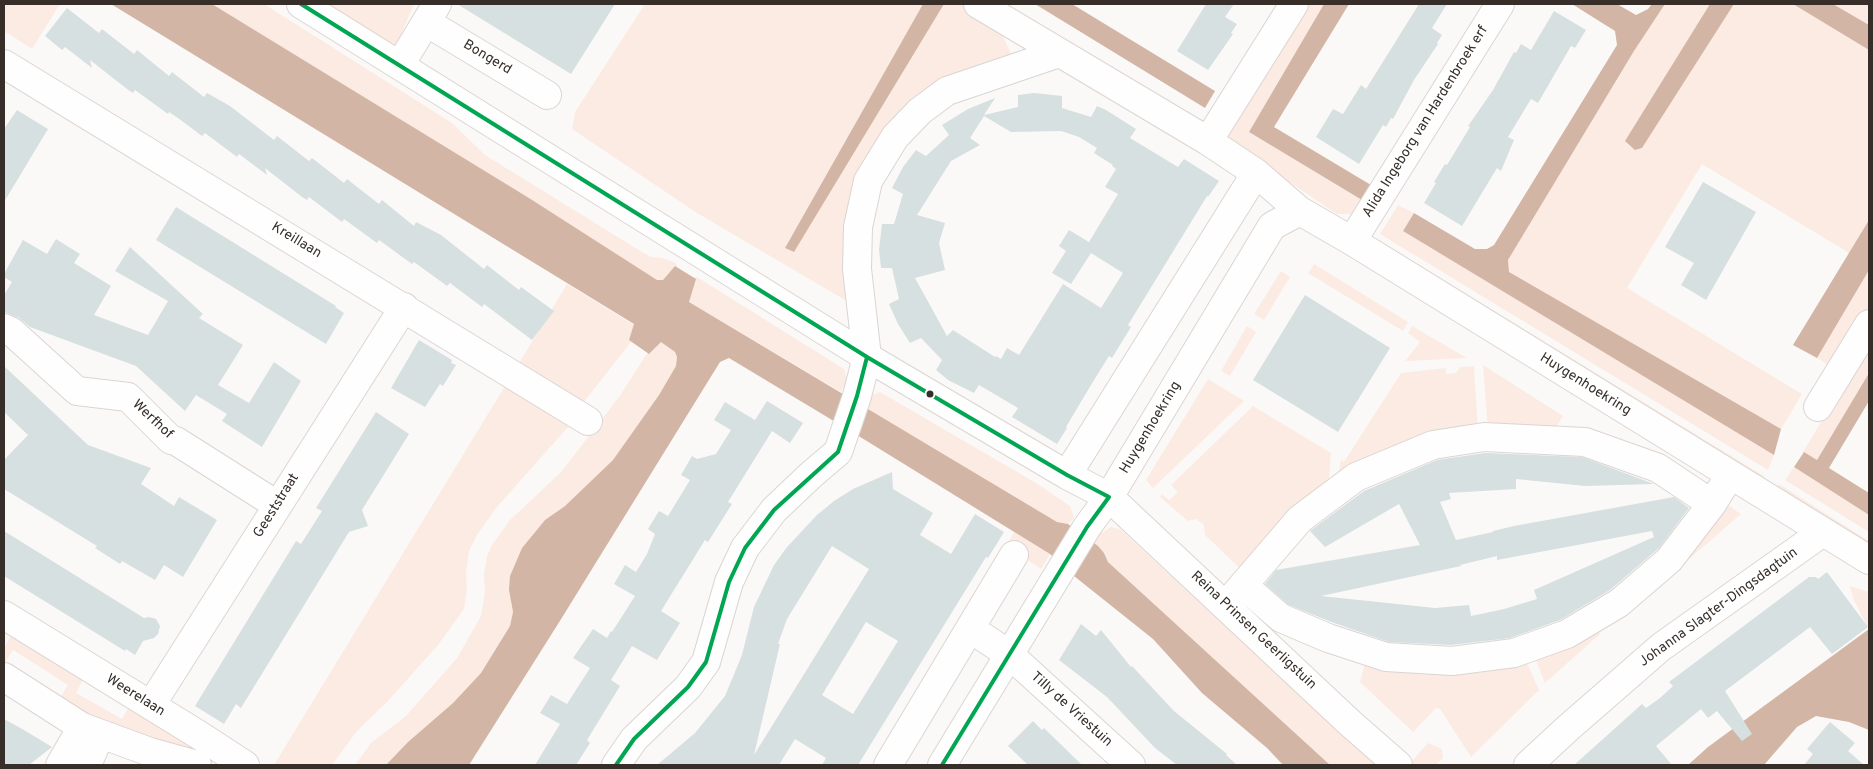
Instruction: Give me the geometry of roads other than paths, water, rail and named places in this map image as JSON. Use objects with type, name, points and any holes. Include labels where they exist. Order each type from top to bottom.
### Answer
[{"type":"street","name":"Reina Prinsen Geerligstuin","points":[[300,4],[400,64],[867,356],[1066,475],[1109,497],[1234,595],[1344,717],[1398,765]]},
{"type":"street","name":"Huygenhoekring","points":[[978,4],[1208,141],[1256,173],[1300,211],[1352,241],[1869,560]]},
{"type":"street","points":[[1208,141],[1294,4]]},
{"type":"street","name":"Alida Ingeborg van Hardenbroek erf","points":[[1352,241],[1500,4]]},
{"type":"street","name":"Bongerd","points":[[400,64],[432,13],[547,95]]},
{"type":"street","points":[[616,765],[634,740],[697,677],[706,662],[728,582],[745,548],[774,510],[838,452],[857,396],[867,356],[858,270],[858,227],[868,182],[895,137],[920,111],[948,91],[1059,53]]},
{"type":"street","name":"Kreillaan","points":[[4,64],[404,306],[545,396],[588,421]]},
{"type":"street","points":[[1066,475],[1256,173]]},
{"type":"street","name":"Huygenhoekring","points":[[942,765],[1087,527],[1109,497],[1272,226],[1300,211]]},
{"type":"street","name":"Geeststraat","points":[[151,705],[404,306]]},
{"type":"street","points":[[1818,407],[1869,324]]},
{"type":"street","name":"Werfhof","points":[[4,328],[12,332],[77,391],[128,397],[171,440],[176,441],[277,505]]},
{"type":"street","points":[[1234,595],[1300,519],[1356,477],[1433,445],[1484,437],[1585,442],[1658,468],[1712,504]]},
{"type":"street","name":"Reina Prinsen Geerligstuin","points":[[1234,595],[1328,638],[1386,657],[1452,661],[1514,653],[1567,634],[1619,603],[1669,560],[1712,504],[1730,475]]},
{"type":"street","name":"Johanna Slagter-Dingsdagtuin","points":[[1528,765],[1661,647],[1823,532]]},
{"type":"street","points":[[888,765],[1014,555]]},
{"type":"street","name":"Weerelaan","points":[[4,615],[241,762]]},
{"type":"street","points":[[971,629],[1010,655]]},
{"type":"street","name":"Tilly de Vriestuin","points":[[1010,655],[1131,765]]},
{"type":"street","points":[[4,677],[91,731],[197,765]]},
{"type":"street","points":[[60,765],[91,731]]},
{"type":"street","points":[[87,765],[91,731]]},
{"type":"street","name":"Weerelaan","points":[[203,765],[241,762]]}]
